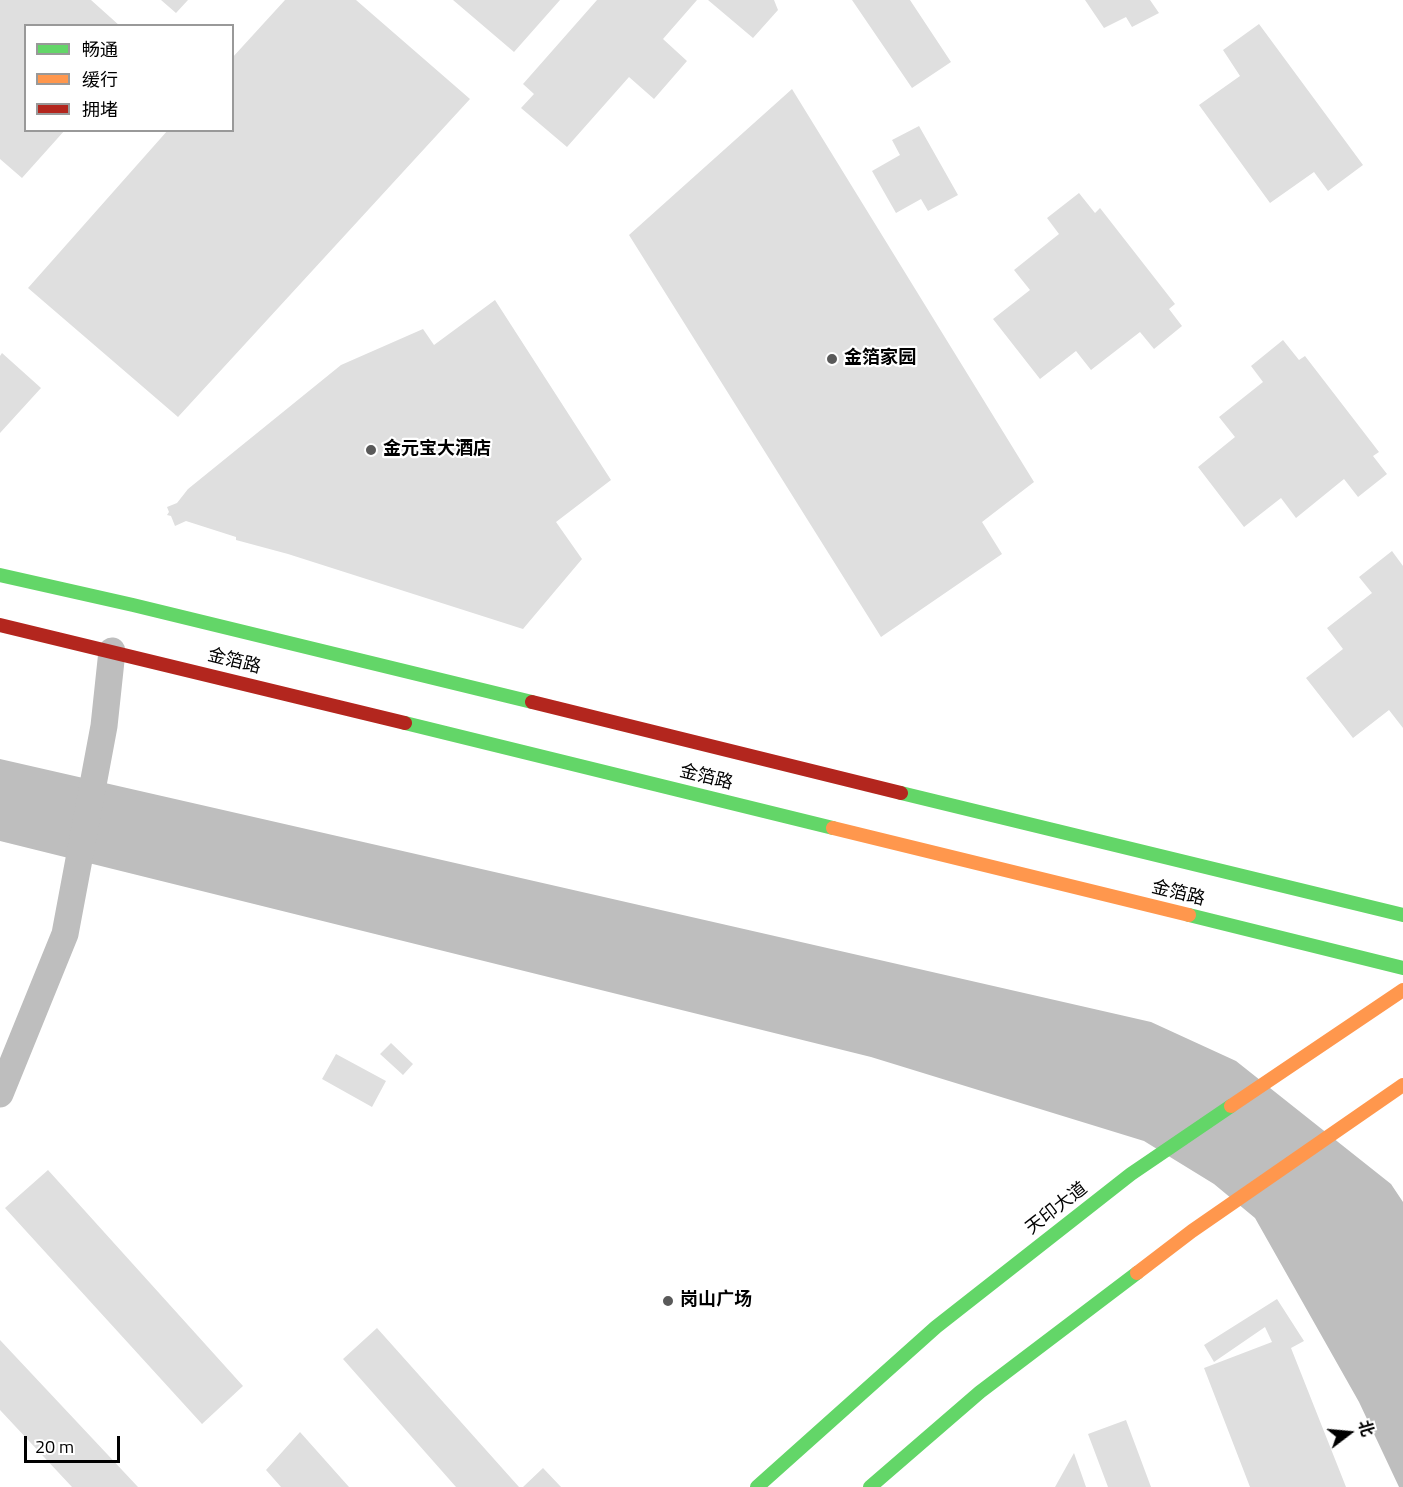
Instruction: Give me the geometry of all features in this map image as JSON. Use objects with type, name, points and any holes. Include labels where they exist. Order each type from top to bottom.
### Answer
[{"type":"main road","name":"金箔路","points":[[0,575],[133,605],[1403,915]]},
{"type":"main road","name":"金箔路","points":[[0,625],[1403,968]]},
{"type":"main road","name":"天印大道","points":[[757,1487],[936,1328],[1131,1174],[1403,990]]},
{"type":"main road","points":[[870,1487],[980,1392],[1192,1231],[1403,1085]]},
{"type":"street","points":[[0,1095],[65,934],[104,726],[112,651]]},
{"type":"shaded area","points":[[0,759],[1151,1022],[1236,1061],[1391,1184],[1403,1202],[1403,1487],[1399,1487],[1359,1402],[1255,1218],[1214,1184],[1144,1141],[871,1057],[0,841]]},
{"type":"building","points":[[0,0],[91,0],[118,24],[24,24],[24,132],[63,132],[22,178],[0,159]]},
{"type":"building","points":[[161,0],[188,0],[176,13]]},
{"type":"building","points":[[285,0],[356,0],[470,99],[178,417],[28,288],[166,132],[234,132],[234,56]]},
{"type":"building","points":[[453,0],[560,0],[514,52]]},
{"type":"building","points":[[597,0],[697,0],[663,39],[687,61],[654,99],[629,77],[567,147],[521,108],[534,94],[523,84]]},
{"type":"building","points":[[708,0],[774,0],[778,10],[753,38]]},
{"type":"building","points":[[852,0],[910,0],[951,62],[912,88]]},
{"type":"building","points":[[1085,0],[1150,0],[1159,13],[1132,27],[1126,17],[1104,28]]},
{"type":"building","points":[[1259,24],[1363,165],[1328,191],[1314,172],[1270,203],[1199,105],[1240,76],[1223,50]]},
{"type":"building","name":"金箔家园","points":[[792,89],[1034,482],[982,522],[1002,554],[881,637],[629,235]]},
{"type":"building","points":[[919,126],[958,195],[928,211],[921,199],[896,213],[872,171],[900,155],[892,140]]},
{"type":"building","points":[[1079,193],[1095,213],[1100,208],[1175,304],[1169,309],[1182,326],[1154,349],[1140,332],[1091,370],[1076,351],[1040,379],[993,319],[1030,290],[1014,270],[1059,234],[1047,218]]},
{"type":"building","name":"金元宝大酒店","points":[[495,300],[611,480],[556,522],[582,559],[523,629],[288,554],[236,540],[236,537],[186,521],[175,526],[171,516],[167,515],[169,512],[167,507],[177,503],[188,489],[341,365],[423,329],[434,345]]},
{"type":"building","points":[[1283,340],[1299,360],[1305,356],[1379,452],[1373,456],[1387,474],[1358,497],[1344,479],[1296,518],[1281,498],[1244,527],[1198,467],[1235,437],[1219,417],[1263,382],[1251,366]]},
{"type":"building","points":[[2,353],[41,388],[0,433],[0,356]]},
{"type":"building","points":[[1392,551],[1403,566],[1403,728],[1389,710],[1353,738],[1306,678],[1343,649],[1327,628],[1372,593],[1359,577]]},
{"type":"building","points":[[391,1043],[413,1064],[403,1075],[380,1054]]},
{"type":"building","points":[[336,1054],[386,1081],[372,1107],[322,1079]]},
{"type":"building","points":[[48,1170],[243,1386],[202,1424],[5,1208]]},
{"type":"building","points":[[1277,1299],[1304,1341],[1291,1348],[1346,1487],[1250,1487],[1204,1368],[1272,1342],[1265,1327],[1214,1362],[1204,1345]]},
{"type":"building","points":[[377,1328],[519,1487],[456,1487],[343,1359]]},
{"type":"building","points":[[0,1340],[138,1487],[72,1487],[0,1410]]},
{"type":"building","points":[[1126,1420],[1151,1487],[1108,1487],[1088,1434]]},
{"type":"building","points":[[300,1432],[349,1487],[281,1487],[266,1470]]},
{"type":"building","points":[[1074,1453],[1086,1487],[1055,1487]]},
{"type":"building","points":[[543,1468],[561,1487],[523,1487]]},
{"type":"traffic: fast","points":[[0,575],[532,702]]},
{"type":"traffic: fast","points":[[405,723],[833,828]]},
{"type":"traffic: fast","points":[[901,793],[1403,915]]},
{"type":"traffic: fast","points":[[1189,915],[1403,968]]},
{"type":"traffic: fast","points":[[757,1487],[936,1327],[1131,1174],[1231,1106]]},
{"type":"traffic: fast","points":[[870,1487],[980,1392],[1137,1273]]},
{"type":"traffic: slow","points":[[833,828],[1189,915]]},
{"type":"traffic: slow","points":[[1231,1106],[1403,990]]},
{"type":"traffic: slow","points":[[1137,1273],[1192,1231],[1403,1085]]},
{"type":"traffic: jam","points":[[0,625],[405,723]]},
{"type":"traffic: jam","points":[[532,702],[901,793]]},
{"type":"place","name":"金箔家园","points":[[832,359]]},
{"type":"place","name":"金元宝大酒店","points":[[371,450]]},
{"type":"place","name":"岗山广场","points":[[668,1301]]}]
